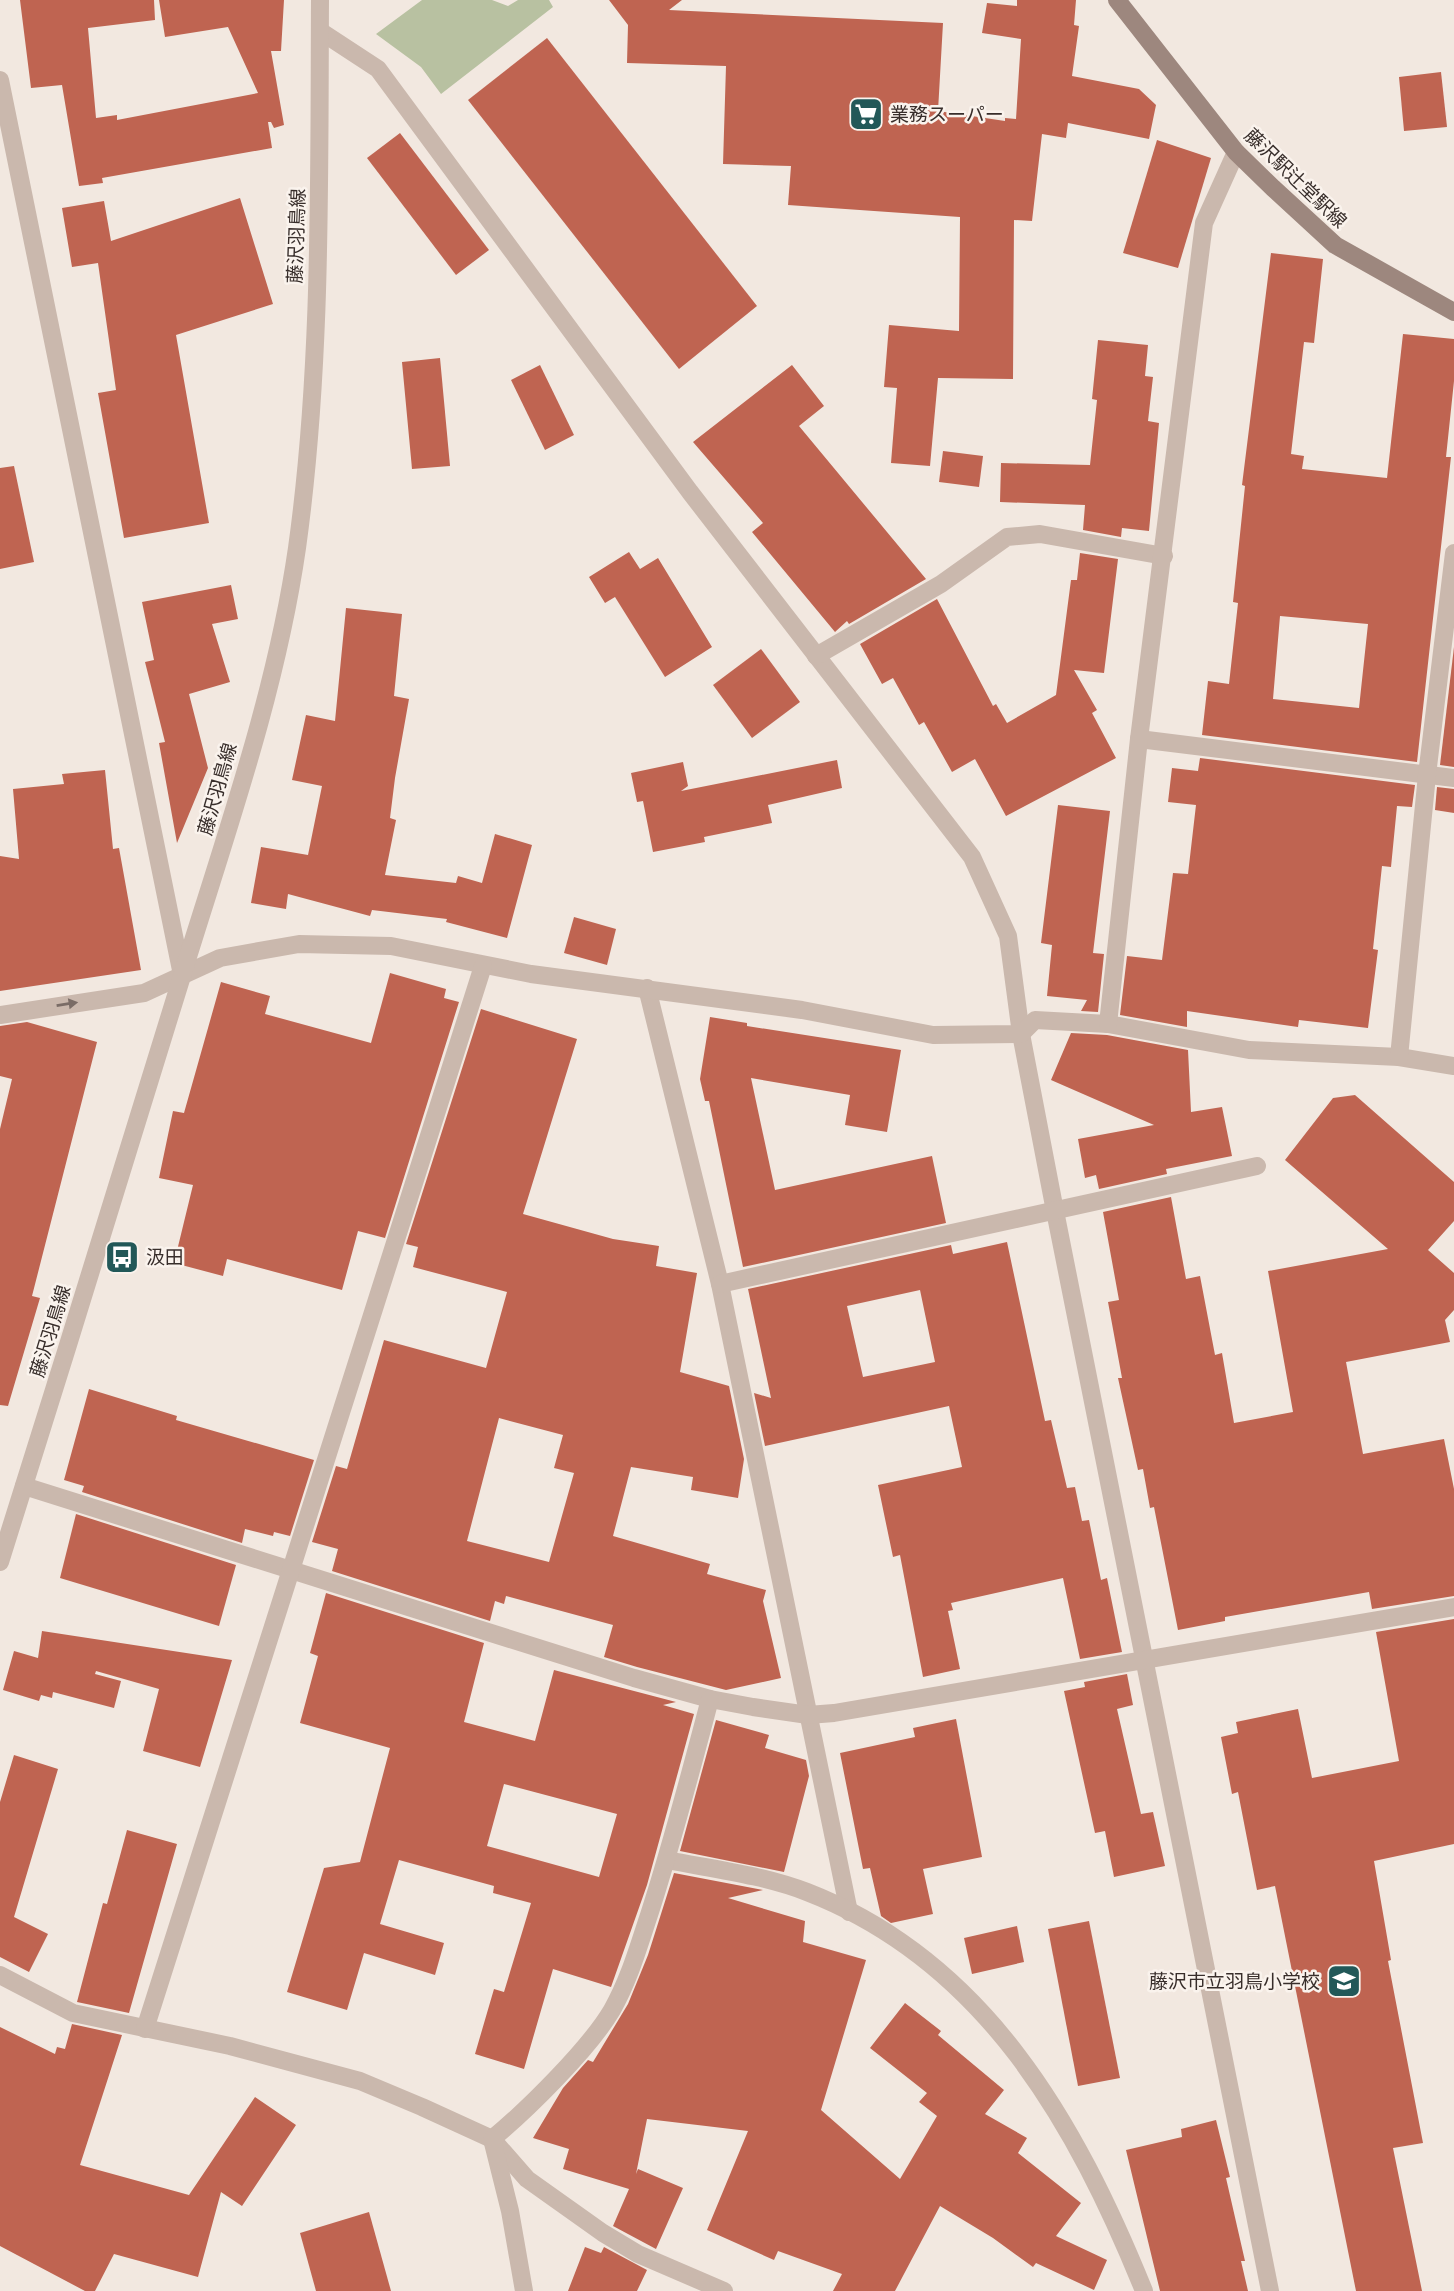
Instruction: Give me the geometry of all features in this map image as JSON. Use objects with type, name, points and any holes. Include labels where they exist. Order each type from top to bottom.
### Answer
[{"type":"main road","name":"藤沢駅辻堂駅線","points":[[1117,0],[1236,152],[1335,245],[1454,312]]},
{"type":"street","name":"藤沢羽鳥線","points":[[0,1562],[182,975],[279,643],[297,548],[314,328],[320,0]]},
{"type":"street","points":[[320,31],[378,69],[644,431],[972,857],[1008,936],[1021,1034],[1055,1211],[1270,2291]]},
{"type":"street","points":[[0,80],[182,975]]},
{"type":"street","points":[[1108,1024],[1139,739],[1204,223],[1236,152]]},
{"type":"street","points":[[816,656],[941,584],[1007,537],[1040,534],[1164,556]]},
{"type":"street","points":[[1399,1058],[1427,775],[1454,554]]},
{"type":"street","points":[[1139,739],[1454,778]]},
{"type":"street","points":[[0,1015],[144,993],[220,958],[299,944],[391,946],[483,966],[802,1010],[933,1035],[1021,1034],[1035,1020],[1108,1024],[1250,1050],[1399,1058],[1454,1066]]},
{"type":"street","points":[[145,2029],[483,966]]},
{"type":"street","points":[[647,988],[720,1284],[849,1912]]},
{"type":"street","points":[[720,1284],[1256,1166]]},
{"type":"street","points":[[24,1486],[292,1568],[634,1678],[710,1699],[808,1715],[1145,1661],[1454,1607]]},
{"type":"street","points":[[492,2139],[515,2120],[610,2013],[628,1979],[667,1860],[710,1699]]},
{"type":"street","points":[[667,1860],[807,1892],[849,1912],[905,1945],[969,1997],[1023,2059],[1072,2137],[1144,2291]]},
{"type":"street","points":[[0,1975],[73,2013],[230,2046],[360,2081],[492,2139],[527,2179],[603,2233],[638,2254],[724,2291]]},
{"type":"street","points":[[492,2139],[510,2211],[524,2291]]},
{"type":"green space","points":[[422,0],[492,0],[508,6],[518,0],[549,0],[553,7],[441,94],[421,67],[376,34]]},
{"type":"building","points":[[20,0],[154,0],[155,20],[88,28],[96,118],[117,115],[117,120],[258,93],[228,27],[165,37],[159,0],[284,0],[281,51],[271,51],[284,125],[274,128],[271,122],[268,122],[272,148],[102,178],[103,183],[79,186],[62,85],[31,88]]},
{"type":"building","points":[[609,0],[682,0],[669,10],[943,23],[938,111],[1005,121],[1005,118],[1016,119],[1021,39],[982,33],[987,3],[1017,6],[1017,0],[1076,0],[1074,25],[1079,26],[1072,76],[1139,89],[1156,105],[1149,139],[1068,123],[1066,138],[1042,134],[1032,221],[1014,220],[1013,379],[938,378],[930,466],[891,463],[897,388],[884,387],[889,325],[959,331],[960,217],[788,205],[791,166],[723,164],[726,66],[627,63],[628,25]]},
{"type":"building","points":[[547,38],[757,306],[679,369],[468,100]]},
{"type":"building","points":[[1441,72],[1447,127],[1404,131],[1399,77]]},
{"type":"building","points":[[400,133],[489,250],[456,275],[367,158]]},
{"type":"building","points":[[1157,140],[1211,158],[1178,268],[1123,253]]},
{"type":"building","points":[[240,198],[273,304],[176,335],[209,523],[124,538],[98,393],[116,390],[98,263],[72,267],[62,208],[104,201],[111,241]]},
{"type":"building","points":[[1271,253],[1323,259],[1314,343],[1304,342],[1291,454],[1304,456],[1302,469],[1387,478],[1403,334],[1454,339],[1454,381],[1446,457],[1451,457],[1417,762],[1202,735],[1208,681],[1229,684],[1238,603],[1233,602],[1245,486],[1242,485]],"holes":[[[1280,616],[1368,624],[1359,708],[1273,699]]]},
{"type":"building","points":[[1098,340],[1148,345],[1145,376],[1153,377],[1148,421],[1159,423],[1149,531],[1122,528],[1121,537],[1083,530],[1085,505],[1000,502],[1001,463],[1090,465],[1097,400],[1092,399]]},
{"type":"building","points":[[440,358],[450,466],[412,469],[402,362]]},
{"type":"building","points":[[540,365],[574,435],[545,450],[511,380]]},
{"type":"building","points":[[792,365],[824,406],[799,426],[926,579],[849,624],[847,621],[835,632],[752,532],[763,523],[693,442]]},
{"type":"building","points":[[943,451],[983,456],[979,487],[939,482]]},
{"type":"building","points":[[14,466],[34,562],[0,569],[0,468]]},
{"type":"building","points":[[629,552],[640,569],[658,558],[712,647],[665,677],[615,597],[605,603],[589,577]]},
{"type":"building","points":[[1080,553],[1118,559],[1104,673],[1074,670],[1097,710],[1092,713],[1116,758],[1006,816],[975,759],[952,772],[924,722],[919,725],[893,678],[882,684],[860,644],[937,599],[993,706],[996,704],[1007,723],[1056,695],[1071,580],[1077,580]]},
{"type":"building","points":[[231,585],[238,619],[212,624],[230,682],[189,694],[208,768],[177,843],[159,743],[165,742],[145,662],[154,660],[142,602]]},
{"type":"building","points":[[346,608],[402,614],[394,696],[409,699],[390,818],[396,820],[385,875],[456,883],[458,876],[482,883],[495,834],[532,845],[507,938],[446,922],[447,919],[372,910],[370,916],[288,894],[286,909],[251,903],[261,847],[308,855],[322,786],[292,780],[306,715],[335,721]]},
{"type":"building","points":[[1454,647],[1454,767],[1440,765]]},
{"type":"building","points":[[761,649],[800,702],[752,738],[713,685]]},
{"type":"building","points":[[1200,758],[1415,785],[1412,807],[1397,806],[1391,867],[1382,866],[1373,949],[1378,950],[1368,1028],[1299,1020],[1298,1027],[1187,1011],[1187,1027],[1120,1015],[1127,956],[1162,960],[1173,873],[1188,874],[1196,805],[1168,802],[1172,768],[1198,771]]},
{"type":"building","points":[[837,760],[842,788],[768,805],[772,823],[704,837],[705,842],[653,852],[643,801],[637,802],[631,773],[683,762],[688,786],[681,791]]},
{"type":"building","points":[[105,770],[113,849],[119,848],[141,970],[0,991],[0,856],[19,859],[13,789],[64,784],[62,774]]},
{"type":"building","points":[[1437,787],[1454,789],[1454,813],[1435,810]]},
{"type":"building","points":[[1058,805],[1110,811],[1093,953],[1104,954],[1098,1012],[1081,1011],[1087,1000],[1047,996],[1052,945],[1041,943]]},
{"type":"building","points":[[574,917],[616,929],[607,965],[564,953]]},
{"type":"building","points":[[390,973],[446,989],[444,998],[459,1002],[385,1238],[358,1231],[342,1290],[227,1259],[223,1276],[174,1263],[193,1185],[159,1178],[173,1111],[184,1113],[221,982],[270,996],[265,1014],[371,1043]]},
{"type":"building","points":[[481,1009],[577,1039],[523,1214],[613,1239],[659,1246],[656,1266],[697,1273],[680,1372],[729,1386],[744,1459],[738,1498],[691,1490],[693,1477],[631,1467],[613,1536],[710,1564],[707,1574],[766,1590],[763,1601],[781,1678],[726,1690],[604,1657],[613,1625],[506,1596],[504,1604],[495,1601],[490,1621],[332,1571],[338,1549],[312,1542],[336,1466],[347,1469],[384,1340],[486,1368],[507,1292],[413,1267],[418,1247],[406,1244]],"holes":[[[499,1418],[563,1435],[554,1468],[574,1473],[549,1562],[467,1541]]]},
{"type":"building","points":[[710,1017],[747,1023],[747,1026],[901,1050],[887,1132],[845,1125],[850,1095],[751,1078],[775,1190],[932,1156],[946,1223],[743,1267],[709,1101],[705,1101],[700,1079]]},
{"type":"building","points":[[27,1022],[97,1042],[32,1296],[40,1298],[8,1406],[0,1405],[0,1129],[12,1079],[0,1076],[0,1026]]},
{"type":"building","points":[[1071,1033],[1107,1035],[1188,1050],[1191,1112],[1222,1107],[1232,1156],[1166,1169],[1167,1174],[1099,1189],[1096,1175],[1085,1178],[1078,1139],[1154,1125],[1051,1080]]},
{"type":"building","points":[[1355,1095],[1454,1182],[1454,1221],[1428,1250],[1454,1273],[1454,1310],[1445,1320],[1450,1342],[1346,1362],[1363,1454],[1444,1439],[1454,1489],[1454,1596],[1372,1609],[1369,1592],[1225,1617],[1225,1621],[1178,1630],[1154,1507],[1150,1508],[1143,1469],[1138,1470],[1118,1378],[1122,1378],[1108,1302],[1119,1300],[1103,1212],[1171,1197],[1186,1279],[1200,1276],[1215,1355],[1222,1353],[1234,1423],[1293,1412],[1268,1271],[1388,1249],[1285,1160],[1333,1098]]},
{"type":"building","points":[[1007,1242],[1045,1421],[1051,1420],[1067,1488],[1075,1487],[1082,1521],[1089,1520],[1101,1580],[1107,1578],[1122,1652],[1080,1659],[1063,1578],[951,1603],[953,1610],[948,1611],[960,1669],[923,1677],[900,1555],[893,1557],[878,1485],[962,1467],[949,1406],[765,1446],[754,1393],[771,1398],[748,1289],[951,1245],[953,1254]],"holes":[[[920,1290],[935,1362],[863,1377],[847,1306]]]},
{"type":"building","points":[[89,1389],[177,1416],[176,1420],[314,1460],[290,1536],[274,1532],[273,1536],[245,1529],[242,1543],[82,1492],[84,1486],[64,1480]]},
{"type":"building","points":[[76,1514],[236,1565],[219,1626],[60,1578]]},
{"type":"building","points":[[326,1593],[484,1643],[464,1722],[535,1741],[554,1670],[676,1702],[663,1705],[694,1714],[647,1885],[611,1987],[553,1969],[524,2069],[475,2054],[494,1989],[504,1992],[531,1903],[493,1893],[494,1886],[399,1860],[380,1924],[444,1943],[435,1975],[364,1953],[347,2010],[287,1992],[324,1868],[360,1862],[390,1748],[300,1723],[318,1656],[310,1653]],"holes":[[[504,1784],[617,1814],[599,1877],[487,1846]]]},
{"type":"building","points":[[1454,1619],[1454,1844],[1374,1861],[1391,1960],[1388,1961],[1423,2143],[1393,2148],[1422,2291],[1356,2291],[1275,1886],[1257,1890],[1238,1792],[1232,1794],[1221,1737],[1238,1733],[1236,1722],[1298,1709],[1312,1778],[1399,1761],[1376,1632]]},
{"type":"building","points":[[42,1631],[232,1660],[200,1767],[143,1751],[159,1689],[96,1671],[95,1674],[121,1681],[114,1708],[53,1692],[52,1698],[41,1695],[39,1701],[3,1690],[14,1651],[38,1658]]},
{"type":"building","points":[[1127,1674],[1133,1705],[1117,1709],[1141,1814],[1153,1812],[1165,1866],[1114,1877],[1105,1831],[1095,1833],[1064,1691],[1085,1687],[1084,1682]]},
{"type":"building","points":[[956,1719],[982,1857],[923,1869],[933,1914],[891,1923],[881,1916],[870,1868],[863,1869],[840,1753],[915,1737],[913,1728]]},
{"type":"building","points":[[716,1720],[769,1735],[765,1748],[806,1760],[809,1776],[784,1872],[680,1851]]},
{"type":"building","points":[[14,1755],[58,1769],[14,1917],[48,1934],[29,1972],[0,1957],[0,1802]]},
{"type":"building","points":[[127,1830],[177,1844],[129,2013],[77,2002],[103,1903],[107,1904]]},
{"type":"building","points":[[674,1873],[763,1890],[728,1898],[805,1921],[803,1942],[866,1960],[821,2110],[900,2179],[937,2116],[919,2102],[927,2093],[870,2048],[905,2003],[941,2031],[938,2035],[1004,2090],[985,2114],[1027,2138],[1018,2153],[1081,2203],[1056,2236],[1107,2260],[1094,2290],[1036,2263],[1033,2267],[993,2238],[940,2206],[895,2291],[833,2291],[842,2274],[778,2251],[774,2260],[707,2230],[748,2131],[647,2119],[636,2174],[638,2169],[683,2188],[656,2249],[613,2226],[629,2189],[563,2169],[569,2149],[533,2138],[563,2088],[588,2060],[593,2062],[628,2004],[648,1955]]},
{"type":"building","points":[[1089,1921],[1120,2078],[1078,2086],[1048,1929]]},
{"type":"building","points":[[1017,1926],[1024,1962],[972,1974],[964,1938]]},
{"type":"building","points":[[72,2024],[122,2035],[80,2165],[189,2195],[255,2097],[296,2125],[242,2206],[221,2192],[198,2277],[114,2254],[95,2291],[85,2291],[0,2246],[0,2027],[55,2054],[57,2047],[65,2049]]},
{"type":"building","points":[[1216,2120],[1230,2177],[1226,2178],[1245,2261],[1241,2261],[1248,2291],[1160,2291],[1126,2150],[1182,2137],[1181,2129]]},
{"type":"building","points":[[369,2212],[391,2291],[316,2291],[300,2233]]},
{"type":"building","points":[[585,2247],[601,2253],[604,2247],[647,2270],[637,2291],[568,2291]]},
{"type":"place","name":"業務スーパー","points":[[866,114]]},
{"type":"place","name":"汲田","points":[[122,1257]]},
{"type":"place","name":"藤沢市立羽鳥小学校","points":[[1344,1981]]}]
